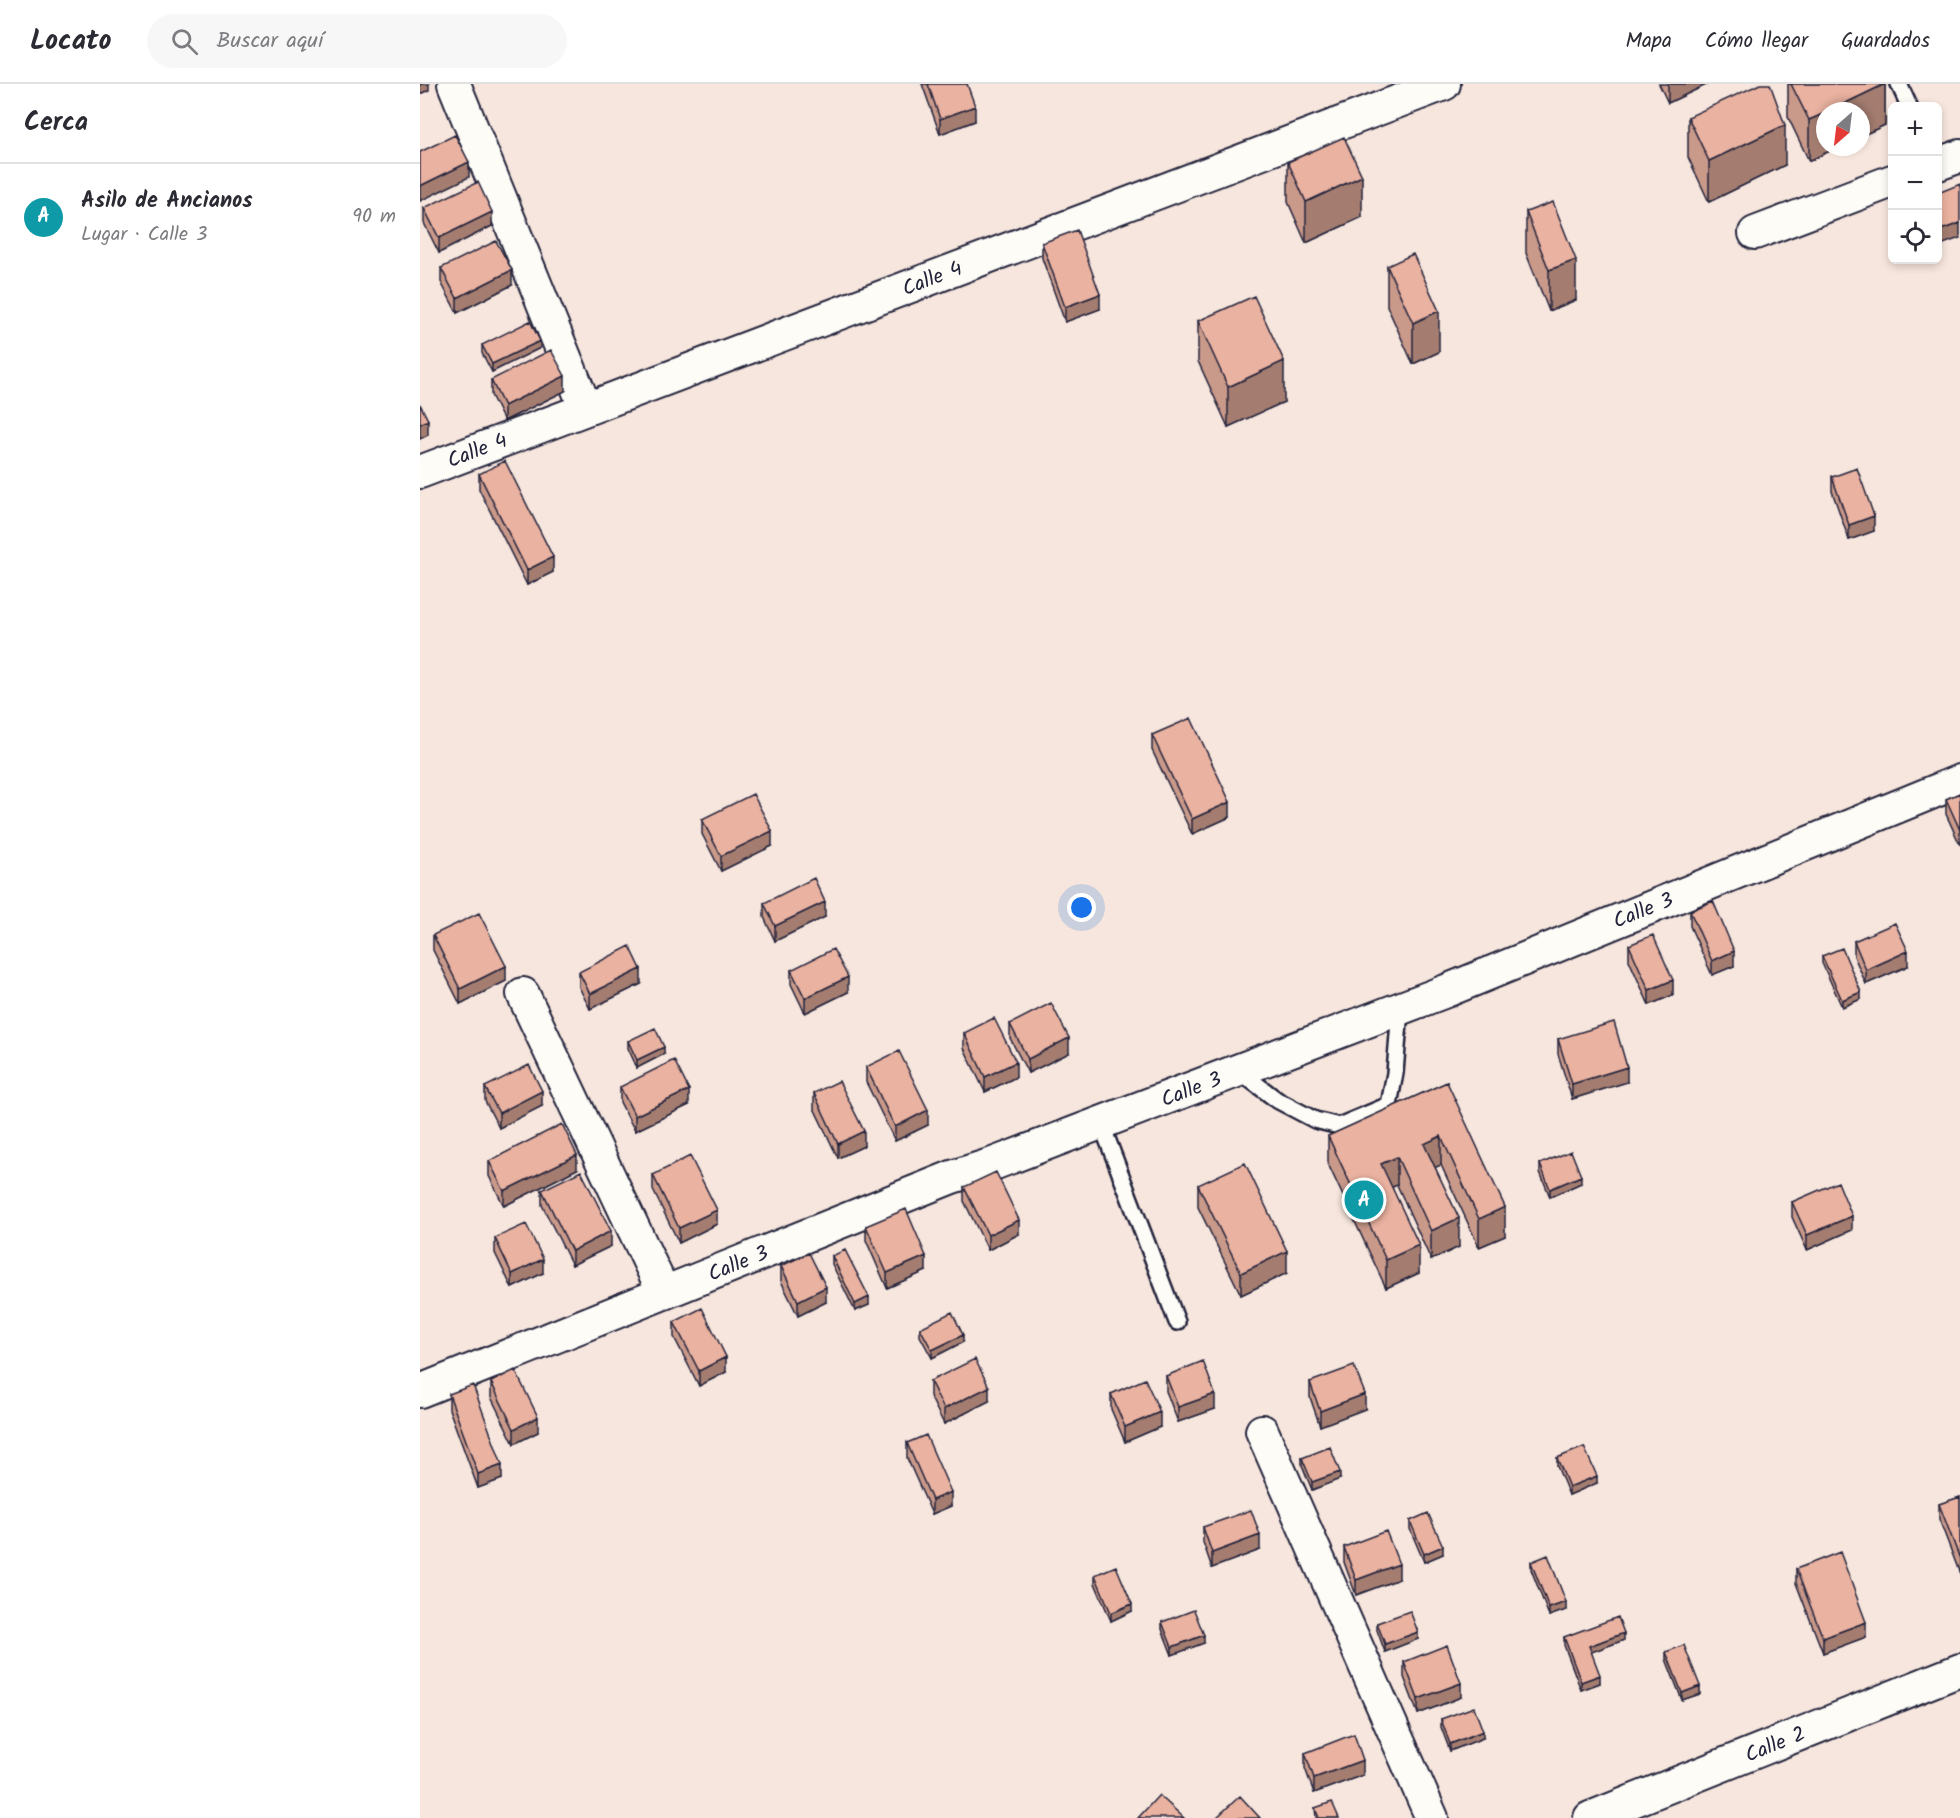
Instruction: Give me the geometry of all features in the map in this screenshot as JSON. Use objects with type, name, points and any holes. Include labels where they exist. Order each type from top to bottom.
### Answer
[{"type":"street","points":[[454,84],[586,409]]},
{"type":"street","name":"Calle 4","points":[[420,472],[1444,84]]},
{"type":"street","points":[[1942,163],[1960,156]]},
{"type":"street","points":[[1755,233],[1888,183]]},
{"type":"street","name":"Calle 3","points":[[420,1391],[952,1177],[993,1164],[1400,1008],[1960,781]]},
{"type":"street","points":[[523,994],[664,1293]]},
{"type":"street","points":[[1262,1431],[1432,1818]]},
{"type":"street","name":"Calle 2","points":[[1590,1818],[1960,1670]]},
{"type":"lane","points":[[1899,84],[1907,102]]},
{"type":"lane","points":[[1239,1071],[1276,1100],[1316,1120],[1339,1126],[1389,1105],[1395,1073],[1400,1008]]},
{"type":"lane","points":[[1101,1123],[1178,1322]]},
{"type":"building","points":[[928,84],[967,84],[975,106],[940,119]]},
{"type":"building","points":[[1760,84],[1770,84],[1785,125],[1709,161],[1688,117]]},
{"type":"building","points":[[1791,84],[1885,84],[1848,102],[1816,102],[1816,117],[1809,120]]},
{"type":"building","points":[[455,135],[469,162],[420,186],[420,152]]},
{"type":"building","points":[[1344,137],[1362,176],[1306,202],[1288,162]]},
{"type":"building","points":[[478,182],[492,212],[439,238],[424,208]]},
{"type":"building","points":[[1960,184],[1960,223],[1942,230],[1942,210],[1942,191]]},
{"type":"building","points":[[1553,202],[1576,260],[1549,270],[1526,212]]},
{"type":"building","points":[[1077,230],[1100,294],[1065,307],[1042,243]]},
{"type":"building","points":[[496,241],[512,270],[457,298],[441,268]]},
{"type":"building","points":[[1413,254],[1439,311],[1413,323],[1387,266]]},
{"type":"building","points":[[1254,296],[1284,361],[1228,387],[1198,321]]},
{"type":"building","points":[[530,321],[540,341],[492,364],[482,345]]},
{"type":"building","points":[[551,350],[565,376],[504,406],[491,380]]},
{"type":"building","points":[[420,404],[428,420],[420,424]]},
{"type":"building","points":[[505,461],[553,557],[527,570],[479,474]]},
{"type":"building","points":[[1857,468],[1874,516],[1849,525],[1832,477]]},
{"type":"building","points":[[1191,718],[1230,802],[1192,819],[1152,735]]},
{"type":"building","points":[[1960,793],[1960,830],[1946,799]]},
{"type":"building","points":[[753,794],[772,831],[721,856],[702,819]]},
{"type":"building","points":[[814,878],[825,902],[775,926],[764,903]]},
{"type":"building","points":[[1713,901],[1734,951],[1712,961],[1690,911]]},
{"type":"building","points":[[479,913],[506,966],[460,989],[433,935]]},
{"type":"building","points":[[1895,923],[1908,951],[1866,970],[1854,941]]},
{"type":"building","points":[[1653,935],[1673,980],[1649,990],[1629,945]]},
{"type":"building","points":[[630,946],[641,969],[590,994],[579,972]]},
{"type":"building","points":[[1842,948],[1861,992],[1842,1000],[1822,956]]},
{"type":"building","points":[[833,949],[848,977],[805,998],[791,970]]},
{"type":"building","points":[[1051,1003],[1069,1038],[1028,1059],[1010,1024]]},
{"type":"building","points":[[994,1018],[1016,1062],[985,1077],[964,1033]]},
{"type":"building","points":[[1614,1022],[1627,1067],[1572,1084],[1558,1039]]},
{"type":"building","points":[[655,1028],[664,1047],[637,1060],[628,1041]]},
{"type":"building","points":[[899,1051],[928,1110],[895,1127],[866,1067]]},
{"type":"building","points":[[674,1060],[689,1090],[635,1116],[620,1087]]},
{"type":"building","points":[[529,1065],[542,1091],[499,1113],[485,1087]]},
{"type":"building","points":[[839,1081],[864,1131],[838,1144],[814,1093]]},
{"type":"building","points":[[1447,1082],[1505,1207],[1479,1219],[1441,1136],[1424,1144],[1459,1218],[1431,1231],[1397,1157],[1381,1164],[1419,1245],[1386,1260],[1328,1136]]},
{"type":"building","points":[[562,1124],[577,1155],[504,1191],[489,1161]]},
{"type":"building","points":[[1571,1151],[1581,1176],[1550,1189],[1540,1164]]},
{"type":"building","points":[[690,1156],[717,1210],[679,1228],[653,1175]]},
{"type":"building","points":[[1245,1163],[1287,1251],[1241,1273],[1198,1185]]},
{"type":"building","points":[[581,1171],[611,1231],[572,1251],[542,1190]]},
{"type":"building","points":[[996,1172],[1019,1220],[988,1235],[964,1187]]},
{"type":"building","points":[[1838,1182],[1852,1216],[1807,1235],[1792,1202]]},
{"type":"building","points":[[906,1209],[926,1256],[887,1273],[866,1226]]},
{"type":"building","points":[[526,1224],[543,1259],[512,1274],[495,1238]]},
{"type":"building","points":[[845,1250],[869,1297],[855,1304],[832,1256]]},
{"type":"building","points":[[809,1253],[826,1287],[798,1301],[781,1266]]},
{"type":"building","points":[[702,1308],[726,1357],[699,1371],[674,1322]]},
{"type":"building","points":[[952,1312],[963,1335],[932,1350],[920,1328]]},
{"type":"building","points":[[975,1359],[989,1387],[944,1409],[930,1381]]},
{"type":"building","points":[[1203,1361],[1215,1394],[1178,1407],[1166,1376]]},
{"type":"building","points":[[1354,1366],[1365,1394],[1320,1411],[1310,1382]]},
{"type":"building","points":[[515,1370],[538,1417],[514,1429],[491,1382]]},
{"type":"building","points":[[1145,1379],[1160,1412],[1125,1427],[1111,1394]]},
{"type":"building","points":[[473,1385],[502,1465],[478,1474],[449,1394]]},
{"type":"building","points":[[926,1435],[951,1492],[932,1500],[907,1443]]},
{"type":"building","points":[[1330,1447],[1340,1472],[1312,1482],[1302,1458]]},
{"type":"building","points":[[1584,1447],[1597,1476],[1569,1487],[1557,1458]]},
{"type":"building","points":[[1960,1497],[1960,1559],[1939,1504]]},
{"type":"building","points":[[1251,1510],[1260,1535],[1212,1553],[1203,1527]]},
{"type":"building","points":[[1428,1513],[1443,1546],[1424,1554],[1410,1521]]},
{"type":"building","points":[[1386,1531],[1399,1564],[1356,1580],[1344,1547]]},
{"type":"building","points":[[1840,1552],[1866,1622],[1823,1638],[1796,1569]]},
{"type":"building","points":[[1548,1555],[1566,1602],[1549,1608],[1531,1562]]},
{"type":"building","points":[[1116,1566],[1132,1604],[1111,1613],[1095,1575]]},
{"type":"building","points":[[1194,1610],[1204,1635],[1172,1647],[1162,1622]]},
{"type":"building","points":[[1410,1611],[1418,1632],[1385,1644],[1377,1623]]},
{"type":"building","points":[[1618,1617],[1624,1633],[1589,1646],[1600,1675],[1581,1682],[1564,1637]]},
{"type":"building","points":[[1447,1645],[1461,1683],[1418,1699],[1404,1662]]},
{"type":"building","points":[[1684,1645],[1700,1686],[1682,1693],[1666,1652]]},
{"type":"building","points":[[1474,1707],[1483,1731],[1450,1744],[1441,1719]]},
{"type":"building","points":[[1354,1734],[1363,1760],[1314,1778],[1305,1753]]},
{"type":"building","points":[[1159,1795],[1184,1818],[1138,1818]]},
{"type":"building","points":[[1240,1796],[1260,1818],[1216,1818]]},
{"type":"building","points":[[1332,1802],[1339,1818],[1319,1818],[1315,1808]]},
{"type":"place","name":"Asilo de Ancianos","points":[[1364,1200]]}]
